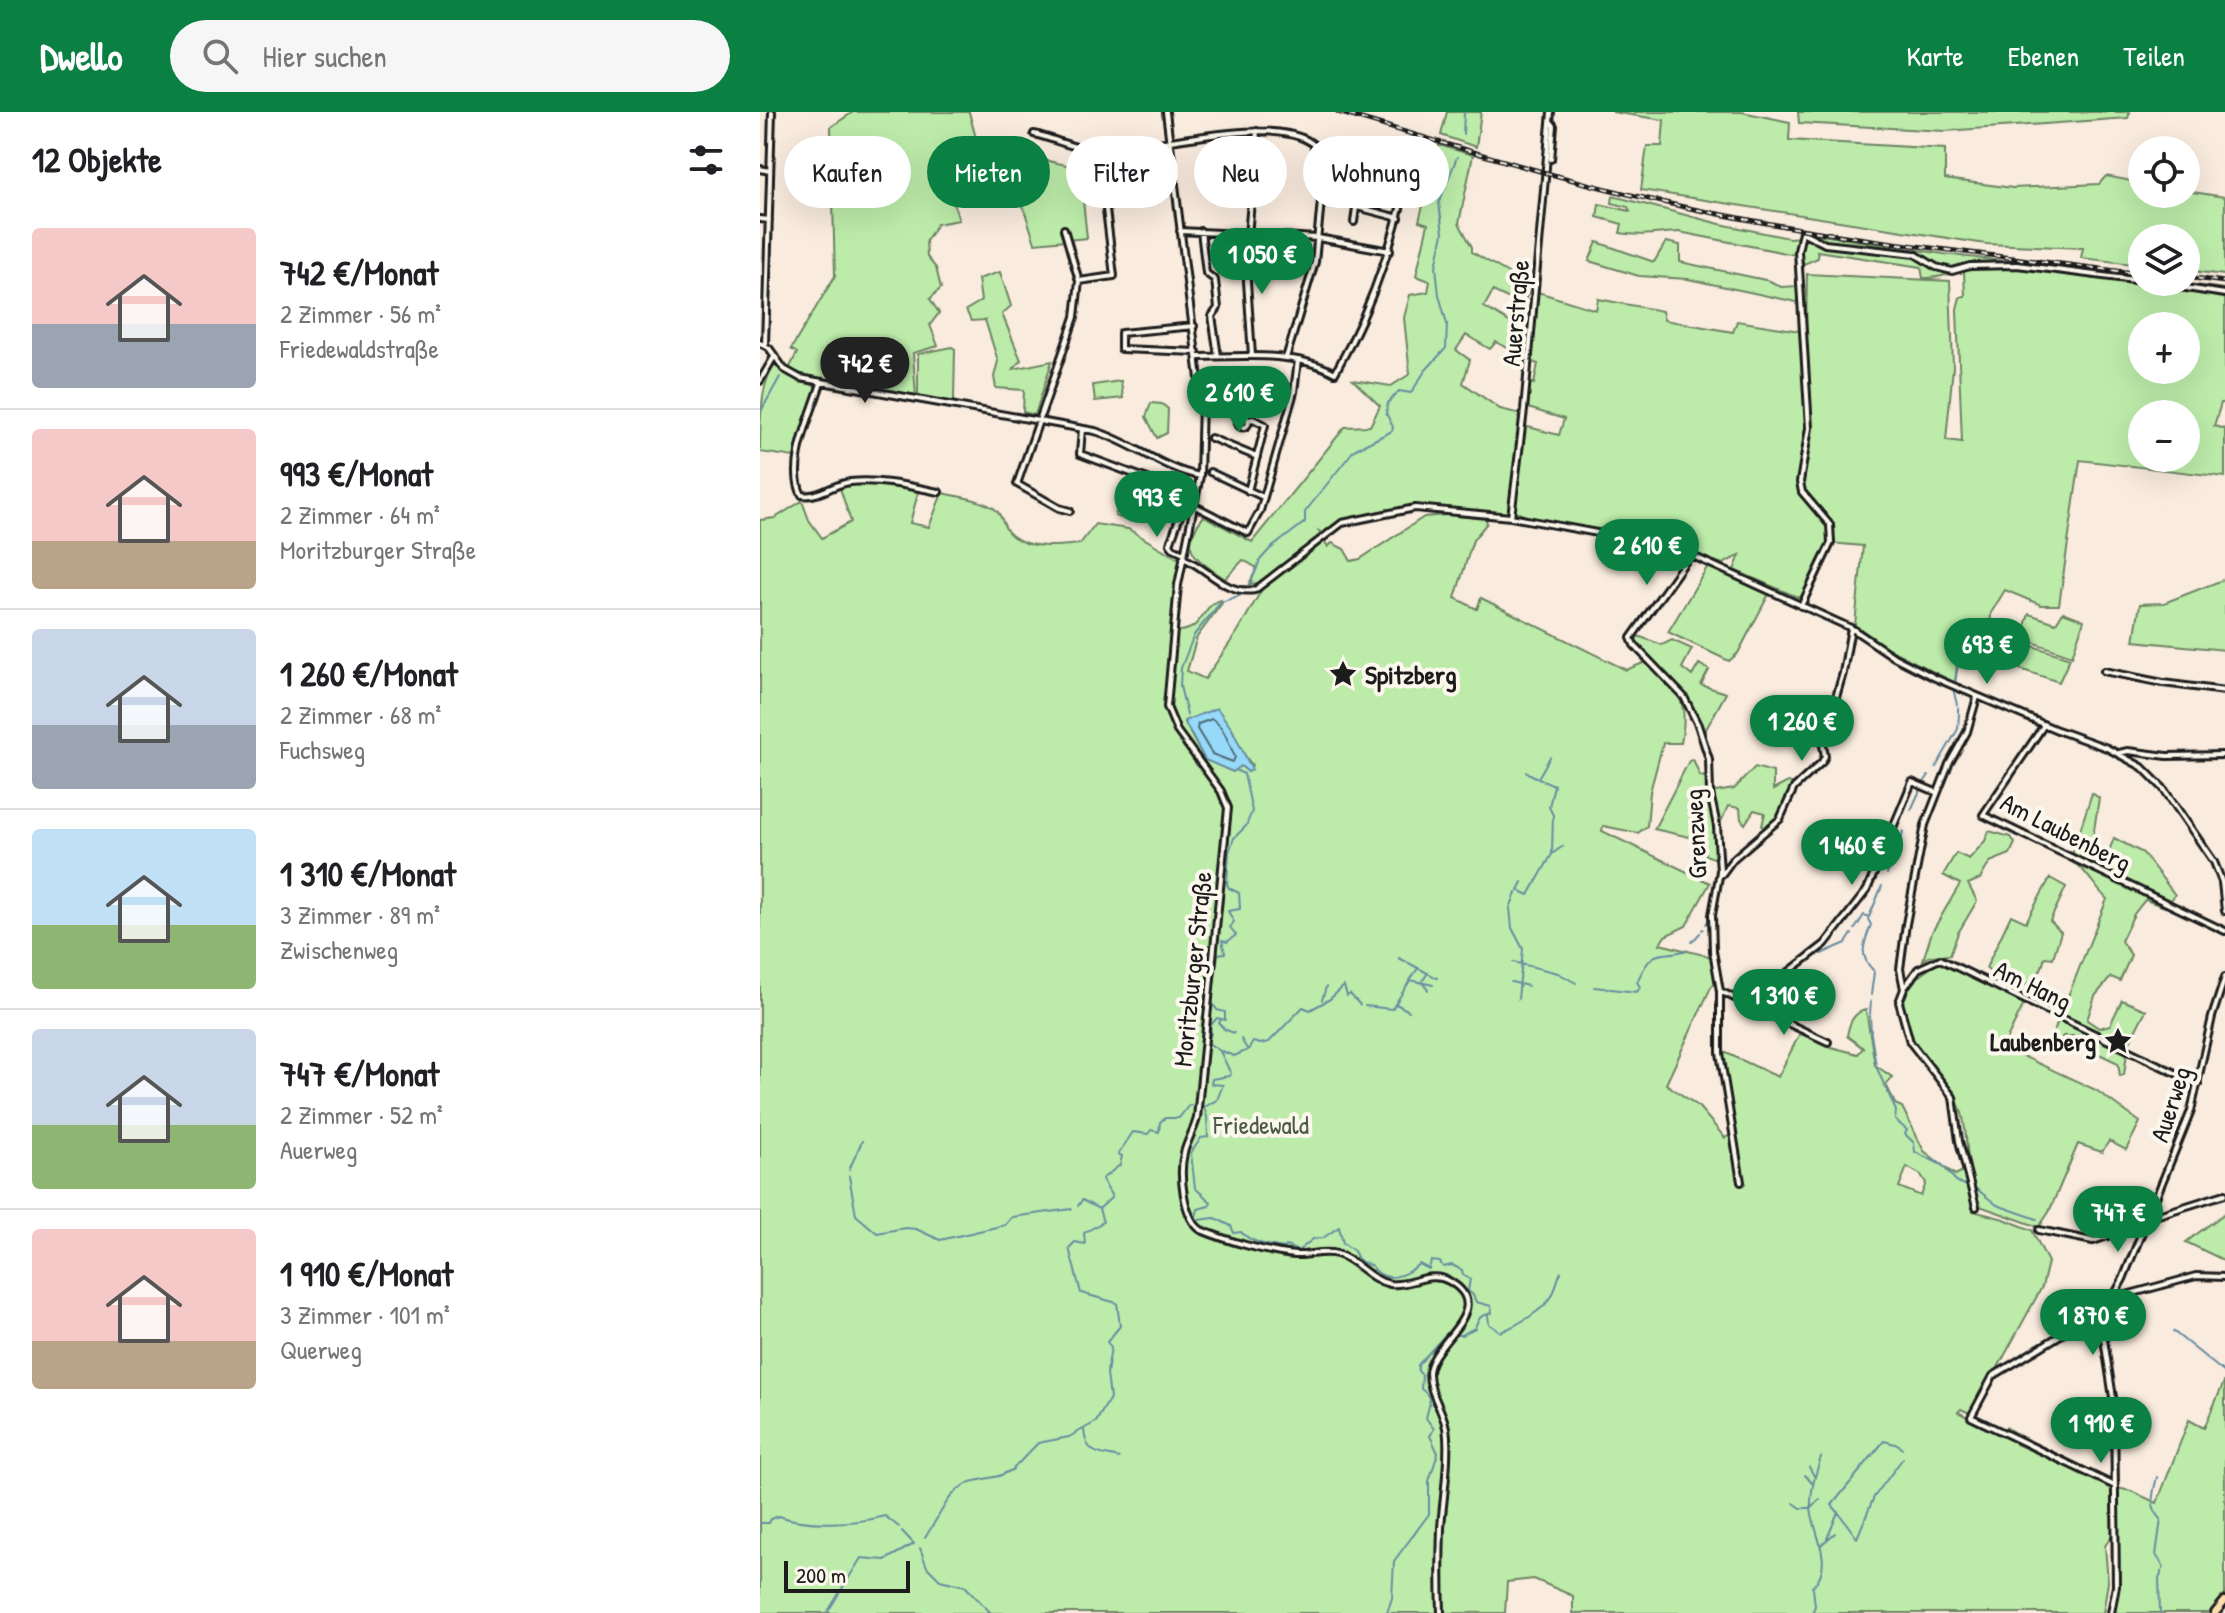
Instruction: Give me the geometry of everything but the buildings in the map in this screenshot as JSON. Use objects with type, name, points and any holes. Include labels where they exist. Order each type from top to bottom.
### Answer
[{"type":"main road","points":[[2215,1613],[2225,1601]]},
{"type":"street","points":[[772,112],[762,344],[784,369],[821,383],[1115,437],[1177,470],[1200,476]]},
{"type":"street","name":"Moritzburger Straße","points":[[1166,112],[1168,136]]},
{"type":"street","name":"Auerstraße","points":[[1511,517],[1524,410],[1551,112]]},
{"type":"street","points":[[1551,121],[1554,126],[1551,159]]},
{"type":"street","points":[[1178,140],[1257,131],[1303,139]]},
{"type":"street","points":[[1252,356],[1247,281],[1248,236],[1257,131]]},
{"type":"street","points":[[1034,134],[1066,142]]},
{"type":"street","points":[[760,169],[770,171]]},
{"type":"street","points":[[1079,281],[1114,276],[1106,208]]},
{"type":"street","name":"Moritzburger Straße","points":[[1177,208],[1202,403],[1200,476],[1175,605],[1168,710],[1177,731],[1221,791],[1228,808],[1197,1118],[1183,1157],[1189,1215],[1201,1230],[1269,1251],[1339,1255],[1385,1283],[1397,1284],[1431,1277],[1445,1279],[1459,1290],[1466,1305],[1465,1317],[1431,1363],[1429,1374],[1447,1436],[1441,1527],[1441,1613]]},
{"type":"street","points":[[1286,359],[1309,289],[1321,208]]},
{"type":"street","points":[[1354,222],[1357,208]]},
{"type":"street","points":[[1361,208],[1399,218]]},
{"type":"street","points":[[1194,326],[1121,333],[1121,349],[1298,360],[1317,363],[1335,373],[1365,316],[1390,251],[1401,208]]},
{"type":"street","points":[[760,219],[769,220]]},
{"type":"street","points":[[1064,229],[1079,281],[1075,317],[1017,484],[1070,511]]},
{"type":"street","points":[[1180,231],[1318,238],[1390,251]]},
{"type":"street","points":[[1201,231],[1206,273],[1215,280],[1218,308],[1212,316],[1218,356]]},
{"type":"street","points":[[1801,606],[1831,543],[1830,525],[1802,492],[1800,482],[1809,428],[1798,251],[1802,232],[1825,244],[1915,254],[1936,267],[1952,271],[1970,266],[2017,265],[2128,280]]},
{"type":"street","points":[[2200,290],[2225,294]]},
{"type":"street","points":[[760,381],[774,357]]},
{"type":"street","points":[[1298,360],[1294,392],[1260,511],[1248,533],[1184,504],[1170,544],[1222,583],[1236,590],[1249,591],[1264,585],[1325,536],[1352,519],[1415,508],[1511,517],[1654,542],[1690,555],[1851,628],[1894,657],[1977,697],[2119,753],[2153,777],[2211,857],[2220,877],[2225,911]]},
{"type":"street","points":[[821,383],[797,463],[802,495],[811,496],[833,485],[853,482],[892,482],[939,492]]},
{"type":"street","points":[[1248,420],[1265,425],[1248,491]]},
{"type":"street","points":[[1082,429],[1080,454],[1169,487]]},
{"type":"street","points":[[1211,438],[1257,457]]},
{"type":"street","points":[[1210,472],[1263,497]]},
{"type":"street","name":"Grenzweg","points":[[1690,555],[1631,638],[1634,645],[1684,697],[1698,725],[1709,759],[1719,878],[1712,915],[1713,951],[1720,991],[1720,1053],[1741,1182]]},
{"type":"street","points":[[1719,878],[1733,859],[1780,819],[1794,788],[1822,762],[1825,756],[1821,735],[1843,673],[1851,628]]},
{"type":"street","points":[[2104,671],[2225,691]]},
{"type":"street","points":[[1976,1207],[1959,1141],[1953,1097],[1910,1042],[1899,1002],[1904,989],[1900,969],[1913,879],[1925,825],[1936,792],[1967,732],[1977,697]]},
{"type":"street","name":"Am Laubenberg","points":[[2044,725],[1983,815],[2225,931]]},
{"type":"street","points":[[2119,753],[2225,755]]},
{"type":"street","points":[[1753,1007],[1768,988],[1825,944],[1867,890],[1912,782],[1936,792]]},
{"type":"street","name":"Am Hang","points":[[1904,989],[1918,969],[1940,959],[2198,1084]]},
{"type":"street","name":"Auerweg","points":[[2106,1307],[2113,1298],[2191,1111],[2212,1017],[2225,977]]},
{"type":"street","points":[[1720,991],[1828,1042]]},
{"type":"street","points":[[2148,1215],[2155,1216],[2225,1194]]},
{"type":"street","points":[[2039,1230],[2093,1241],[2145,1223]]},
{"type":"street","points":[[2113,1298],[2196,1276],[2225,1277]]},
{"type":"street","points":[[2106,1307],[1993,1376],[1971,1417],[2115,1486]]},
{"type":"street","points":[[2106,1307],[2101,1320],[2114,1404],[2116,1586],[2111,1613]]},
{"type":"green space","points":[[853,112],[969,112],[975,136],[927,136],[927,208],[955,208],[959,220],[937,224],[926,241],[927,257],[936,268],[941,288],[930,299],[939,313],[930,325],[938,346],[913,353],[916,397],[841,384],[851,369],[844,366],[831,380],[811,378],[789,369],[797,353],[791,349],[835,276],[833,208],[911,208],[911,136],[831,136],[831,127]]},
{"type":"green space","points":[[1447,112],[1481,112],[1476,147],[1441,135]]},
{"type":"green space","points":[[1612,112],[1742,112],[1790,122],[1789,140],[1945,149],[1945,179],[2013,188],[2099,184],[2106,176],[2128,180],[2128,208],[2200,208],[2200,193],[2225,197],[2225,275],[2200,272],[2200,224],[2128,224],[2128,263],[2081,258],[2083,248],[1986,244],[1641,190],[1647,146],[1662,146],[1664,120]]},
{"type":"green space","points":[[1798,112],[2130,112],[2128,118],[1945,131],[1799,123]]},
{"type":"green space","name":"Friedewald","points":[[1449,148],[1473,155],[1459,223],[1472,252],[1532,287],[1522,305],[1493,291],[1484,307],[1529,334],[1526,357],[1496,342],[1490,349],[1466,335],[1456,350],[1470,360],[1463,383],[1500,409],[1521,414],[1520,425],[1559,435],[1564,419],[1528,408],[1530,383],[1534,384],[1538,364],[1532,362],[1538,292],[1596,310],[1598,299],[1662,311],[1664,320],[1733,332],[1737,321],[1806,332],[1807,274],[1950,281],[1953,367],[1946,440],[1962,442],[1957,309],[1960,297],[1965,296],[1964,271],[1923,278],[1921,267],[1817,251],[1818,258],[1804,264],[1801,256],[1679,232],[1620,233],[1622,224],[1597,217],[1599,204],[1630,211],[1628,207],[1612,203],[1613,196],[1789,238],[1808,233],[1944,254],[2128,276],[2128,296],[2200,296],[2200,286],[2225,289],[2225,403],[2221,403],[2214,426],[2225,429],[2225,477],[2182,472],[2200,472],[2200,400],[2128,400],[2128,466],[2080,460],[2059,605],[2041,605],[2005,590],[1991,613],[1990,633],[1977,630],[1962,639],[1955,683],[1889,649],[1855,625],[1863,546],[1830,543],[1802,599],[1734,570],[1740,555],[1723,564],[1654,539],[1530,518],[1514,511],[1505,514],[1434,508],[1388,509],[1344,522],[1324,534],[1319,531],[1328,547],[1332,543],[1344,549],[1351,561],[1360,559],[1424,517],[1446,515],[1486,519],[1487,523],[1473,540],[1455,598],[1477,609],[1481,598],[1626,670],[1646,662],[1673,689],[1684,715],[1681,743],[1663,743],[1650,792],[1647,826],[1638,833],[1603,826],[1602,831],[1710,883],[1686,926],[1665,936],[1660,944],[1712,957],[1717,981],[1711,987],[1666,1084],[1698,1106],[1725,1138],[1733,1133],[1722,1051],[1778,1077],[1800,1033],[1831,1047],[1858,1054],[1863,1048],[1847,1036],[1852,1019],[1866,1010],[1875,1065],[1892,1077],[1886,1084],[1895,1104],[1902,1107],[1924,1151],[1955,1175],[1965,1170],[1973,1211],[2032,1230],[2048,1262],[2042,1287],[1996,1371],[1995,1381],[1974,1415],[1961,1409],[1958,1412],[2000,1435],[2006,1427],[2015,1433],[2016,1444],[2113,1481],[2112,1535],[2105,1546],[2108,1582],[2103,1613],[1573,1613],[1573,1596],[1534,1579],[1507,1582],[1505,1613],[760,1613],[760,520],[775,518],[802,501],[809,520],[822,538],[851,522],[839,485],[875,483],[919,489],[910,523],[929,527],[942,493],[991,506],[998,512],[1008,532],[1032,545],[1080,544],[1095,524],[1128,529],[1189,565],[1183,569],[1176,631],[1192,627],[1209,607],[1221,600],[1222,603],[1197,637],[1187,671],[1205,679],[1261,591],[1258,583],[1249,584],[1257,568],[1243,560],[1225,579],[1206,566],[1191,546],[1196,528],[1204,516],[1252,542],[1345,427],[1370,426],[1380,406],[1353,380],[1391,386],[1410,374],[1404,318],[1410,295],[1428,292],[1430,281],[1416,276],[1428,224],[1419,221],[1422,208],[1449,208]],"holes":[[[1232,729],[1242,752],[1252,765],[1248,772],[1241,766],[1205,760],[1190,733]],[[1907,1167],[1921,1175],[1926,1183],[1921,1196],[1899,1187]]]},
{"type":"green space","points":[[1050,161],[1066,165],[1066,208],[1084,208],[1087,238],[1035,243],[1024,208],[1050,208]]},
{"type":"green space","points":[[1597,242],[1654,262],[1666,242],[1680,245],[1680,262],[1770,281],[1781,287],[1799,286],[1801,303],[1688,279],[1639,276],[1589,261]]},
{"type":"green space","points":[[1000,272],[1011,306],[1002,314],[1021,360],[1013,369],[1052,361],[1035,415],[1023,412],[1024,390],[996,388],[994,377],[998,361],[985,320],[971,321],[966,310],[981,301],[978,279]]},
{"type":"green space","points":[[955,349],[954,400],[951,403],[918,396],[918,354]]},
{"type":"green space","points":[[775,364],[794,378],[818,387],[794,457],[760,452],[764,393]]},
{"type":"green space","points":[[1121,381],[1123,398],[1095,401],[1093,385]]},
{"type":"green space","points":[[1151,403],[1162,404],[1168,409],[1167,433],[1157,438],[1146,417]]},
{"type":"green space","points":[[1123,492],[1139,497],[1131,521],[1115,516]]},
{"type":"green space","points":[[1708,566],[1769,594],[1738,653],[1729,661],[1668,632]]},
{"type":"green space","points":[[2225,579],[2225,650],[2134,641],[2140,604],[2164,603]]},
{"type":"green space","points":[[2063,612],[2084,620],[2072,656],[2021,638],[2029,614],[2056,623]]},
{"type":"green space","points":[[1638,636],[1662,645],[1672,640],[1692,649],[1682,668],[1692,676],[1699,664],[1709,670],[1701,685],[1726,693],[1705,731],[1677,686],[1636,641]]},
{"type":"green space","points":[[2023,643],[2070,658],[2059,682],[2020,669]]},
{"type":"green space","points":[[1693,759],[1700,776],[1707,777],[1709,793],[1734,789],[1755,767],[1773,772],[1773,790],[1788,782],[1795,784],[1778,817],[1767,828],[1762,826],[1765,813],[1754,810],[1745,824],[1740,808],[1728,806],[1717,826],[1710,803],[1717,859],[1705,855],[1703,840],[1654,829],[1689,761]]},
{"type":"green space","points":[[2092,793],[2099,798],[2091,849],[2106,859],[2114,838],[2143,853],[2175,895],[2165,907],[2145,900],[2134,914],[2121,941],[2131,955],[2120,981],[2111,977],[2095,996],[2087,1020],[2099,1028],[2110,1025],[2122,1000],[2146,1010],[2128,1045],[2124,1075],[2120,1076],[2118,1063],[2097,1053],[2095,1043],[2089,1036],[2063,1036],[2058,1045],[2050,1041],[2107,899],[2081,868],[2070,861]]},
{"type":"green space","points":[[1989,831],[2011,837],[2015,843],[2010,854],[1990,862],[1980,879],[1968,884],[1977,901],[1958,933],[1950,955],[1930,956],[1923,960],[1932,932],[1960,884],[1943,875],[1956,853],[1969,859],[1985,841]]},
{"type":"green space","points":[[2050,878],[2066,887],[2050,921],[2061,932],[2053,958],[2045,957],[2036,976],[2019,988],[2000,981],[1986,968],[2011,915],[2026,922]]},
{"type":"green space","points":[[1940,962],[2024,1004],[2003,1047],[2096,1090],[2140,1122],[2126,1150],[2109,1141],[2102,1152],[2078,1144],[2049,1212],[2039,1227],[1977,1205],[1962,1113],[1953,1093],[1911,1036],[1903,1018],[1903,999],[1914,981]]},
{"type":"green space","points":[[2225,1213],[2225,1261],[2186,1242]]},
{"type":"green space","points":[[2225,1380],[2225,1595],[2209,1613],[2115,1613],[2119,1584],[2117,1488],[2157,1503],[2189,1420],[2204,1428]]},
{"type":"water","points":[[1217,708],[1232,729],[1252,770],[1248,772],[1241,766],[1233,772],[1205,760],[1184,721]]},
{"type":"waterway","points":[[1463,134],[1464,112]]},
{"type":"waterway","points":[[1250,585],[1260,560],[1305,522],[1305,512],[1354,450],[1392,431],[1386,413],[1388,403],[1399,391],[1411,393],[1425,371],[1446,348],[1447,324],[1436,267],[1443,233],[1439,203],[1457,157]]},
{"type":"waterway","points":[[760,413],[780,377]]},
{"type":"waterway","points":[[1187,715],[1180,686],[1181,668],[1194,635],[1221,602],[1241,595]]},
{"type":"waterway","points":[[1955,682],[1958,657]]},
{"type":"waterway","points":[[1953,688],[1957,705]]},
{"type":"waterway","points":[[1936,767],[1958,729],[1959,714]]},
{"type":"waterway","points":[[1522,882],[1518,890],[1529,895],[1552,854],[1553,815],[1549,807],[1554,785],[1538,778],[1550,757]]},
{"type":"waterway","points":[[1237,771],[1244,774],[1252,811],[1246,826],[1234,838],[1229,852],[1227,884],[1239,893],[1240,909],[1228,911],[1234,922],[1230,927],[1236,935],[1227,942],[1222,940],[1225,953],[1218,954],[1212,1002],[1217,1010],[1225,1012],[1225,1020],[1217,1018],[1210,1026],[1208,1043],[1220,1051],[1231,1074],[1212,1079],[1211,1084],[1223,1085],[1217,1100],[1204,1107],[1208,1137],[1201,1138],[1191,1153],[1195,1188],[1211,1202],[1209,1206],[1198,1209],[1196,1217],[1198,1220],[1215,1218],[1231,1226],[1234,1233],[1241,1232],[1250,1239],[1298,1251],[1313,1239],[1323,1238],[1339,1227],[1343,1243],[1354,1251],[1359,1261],[1388,1277],[1401,1275],[1419,1264],[1429,1269],[1431,1261],[1440,1262],[1443,1267],[1452,1265],[1470,1279],[1468,1291],[1476,1302],[1491,1306],[1492,1313],[1481,1317],[1475,1328],[1454,1335]]},
{"type":"waterway","points":[[1526,772],[1536,777]]},
{"type":"waterway","points":[[1923,784],[1929,775]]},
{"type":"waterway","points":[[1911,810],[1922,786]]},
{"type":"waterway","points":[[1887,874],[1903,831]]},
{"type":"waterway","points":[[1552,854],[1563,846]]},
{"type":"waterway","points":[[1855,929],[1864,915],[1869,917],[1882,886]]},
{"type":"waterway","points":[[1516,893],[1510,908],[1512,928],[1523,949],[1518,999]]},
{"type":"waterway","points":[[1868,919],[1871,925],[1864,954],[1873,970]]},
{"type":"waterway","points":[[1706,924],[1709,920]]},
{"type":"waterway","points":[[1692,942],[1700,933]]},
{"type":"waterway","points":[[1821,954],[1846,943],[1852,934]]},
{"type":"waterway","points":[[1594,987],[1637,992],[1640,987],[1637,982],[1648,962],[1658,955],[1687,950]]},
{"type":"waterway","points":[[1399,958],[1437,978]]},
{"type":"waterway","points":[[1513,962],[1558,973],[1576,983]]},
{"type":"waterway","points":[[1365,1006],[1392,1009],[1418,968]]},
{"type":"waterway","points":[[1871,995],[1874,972]]},
{"type":"waterway","points":[[1427,974],[1422,982],[1428,990]]},
{"type":"waterway","points":[[1410,980],[1433,985]]},
{"type":"waterway","points":[[1511,982],[1528,986]]},
{"type":"waterway","points":[[1222,1051],[1234,1056],[1248,1050],[1253,1042],[1269,1042],[1303,1007],[1310,1010],[1330,999],[1344,986],[1347,996],[1350,994],[1360,1005]]},
{"type":"waterway","points":[[1322,1000],[1326,987]]},
{"type":"waterway","points":[[1870,1014],[1871,1001]]},
{"type":"waterway","points":[[1396,1004],[1409,1011]]},
{"type":"waterway","points":[[1870,1016],[1871,1032]]},
{"type":"waterway","points":[[1221,1019],[1219,1023],[1224,1029],[1234,1033]]},
{"type":"waterway","points":[[1871,1034],[1876,1066],[1886,1089]]},
{"type":"waterway","points":[[1241,1039],[1247,1049]]},
{"type":"waterway","points":[[1887,1090],[1896,1111],[1895,1120],[1907,1130],[1905,1134],[1914,1143],[1915,1152],[1942,1165],[1957,1182],[1968,1186]]},
{"type":"waterway","points":[[925,1538],[958,1489],[970,1482],[1012,1470],[1038,1443],[1069,1437],[1096,1422],[1110,1398],[1107,1373],[1111,1347],[1107,1342],[1120,1326],[1117,1303],[1081,1293],[1069,1248],[1075,1242],[1085,1244],[1084,1233],[1103,1222],[1099,1209],[1112,1197],[1102,1179],[1120,1165],[1122,1156],[1118,1154],[1133,1132],[1159,1132],[1160,1122],[1165,1118],[1179,1118],[1189,1105],[1196,1106]]},
{"type":"waterway","points":[[849,1170],[862,1141]]},
{"type":"waterway","points":[[849,1176],[856,1215],[877,1233],[916,1229],[940,1240],[1005,1225],[1012,1217],[1072,1209]]},
{"type":"waterway","points":[[1974,1187],[1997,1205],[2037,1219]]},
{"type":"waterway","points":[[1078,1206],[1082,1200],[1099,1209]]},
{"type":"waterway","points":[[1488,1315],[1489,1324],[1501,1332],[1522,1321],[1548,1302],[1561,1272]]},
{"type":"waterway","points":[[2173,1331],[2225,1373]]},
{"type":"waterway","points":[[1387,1613],[1392,1598],[1394,1561],[1429,1514],[1429,1481],[1438,1453],[1430,1436],[1434,1429],[1426,1418],[1429,1399],[1421,1389],[1422,1375],[1418,1365],[1448,1335]]},
{"type":"waterway","points":[[1084,1430],[1091,1449],[1119,1458]]},
{"type":"waterway","points":[[1827,1539],[1838,1512],[1832,1505],[1884,1441],[1899,1445],[1902,1449]]},
{"type":"waterway","points":[[1812,1587],[1819,1578],[1823,1559],[1811,1507],[1812,1488],[1821,1457]]},
{"type":"waterway","points":[[1838,1512],[1857,1538],[1874,1497],[1903,1458]]},
{"type":"waterway","points":[[1809,1467],[1814,1476]]},
{"type":"waterway","points":[[1805,1475],[1812,1483]]},
{"type":"waterway","points":[[2157,1477],[2153,1504],[2161,1519],[2156,1555],[2164,1567],[2159,1578],[2160,1613]]},
{"type":"waterway","points":[[1812,1506],[1820,1499]]},
{"type":"waterway","points":[[1794,1503],[1801,1508],[1811,1508]]},
{"type":"waterway","points":[[760,1523],[769,1523],[779,1516],[831,1523],[885,1516],[899,1527]]},
{"type":"waterway","points":[[827,1613],[861,1558],[885,1560],[914,1544],[902,1531]]},
{"type":"waterway","points":[[1821,1545],[1835,1533]]},
{"type":"waterway","points":[[920,1548],[927,1567],[940,1580],[965,1586],[991,1613]]},
{"type":"waterway","points":[[1812,1613],[1815,1606],[1813,1588]]},
{"type":"railway","points":[[1338,112],[1483,155],[1679,206],[1780,226],[2128,272]]},
{"type":"railway","points":[[2200,279],[2225,282]]},
{"type":"place","name":"Spitzberg","points":[[1343,674]]},
{"type":"place","name":"Laubenberg","points":[[2118,1041]]}]
